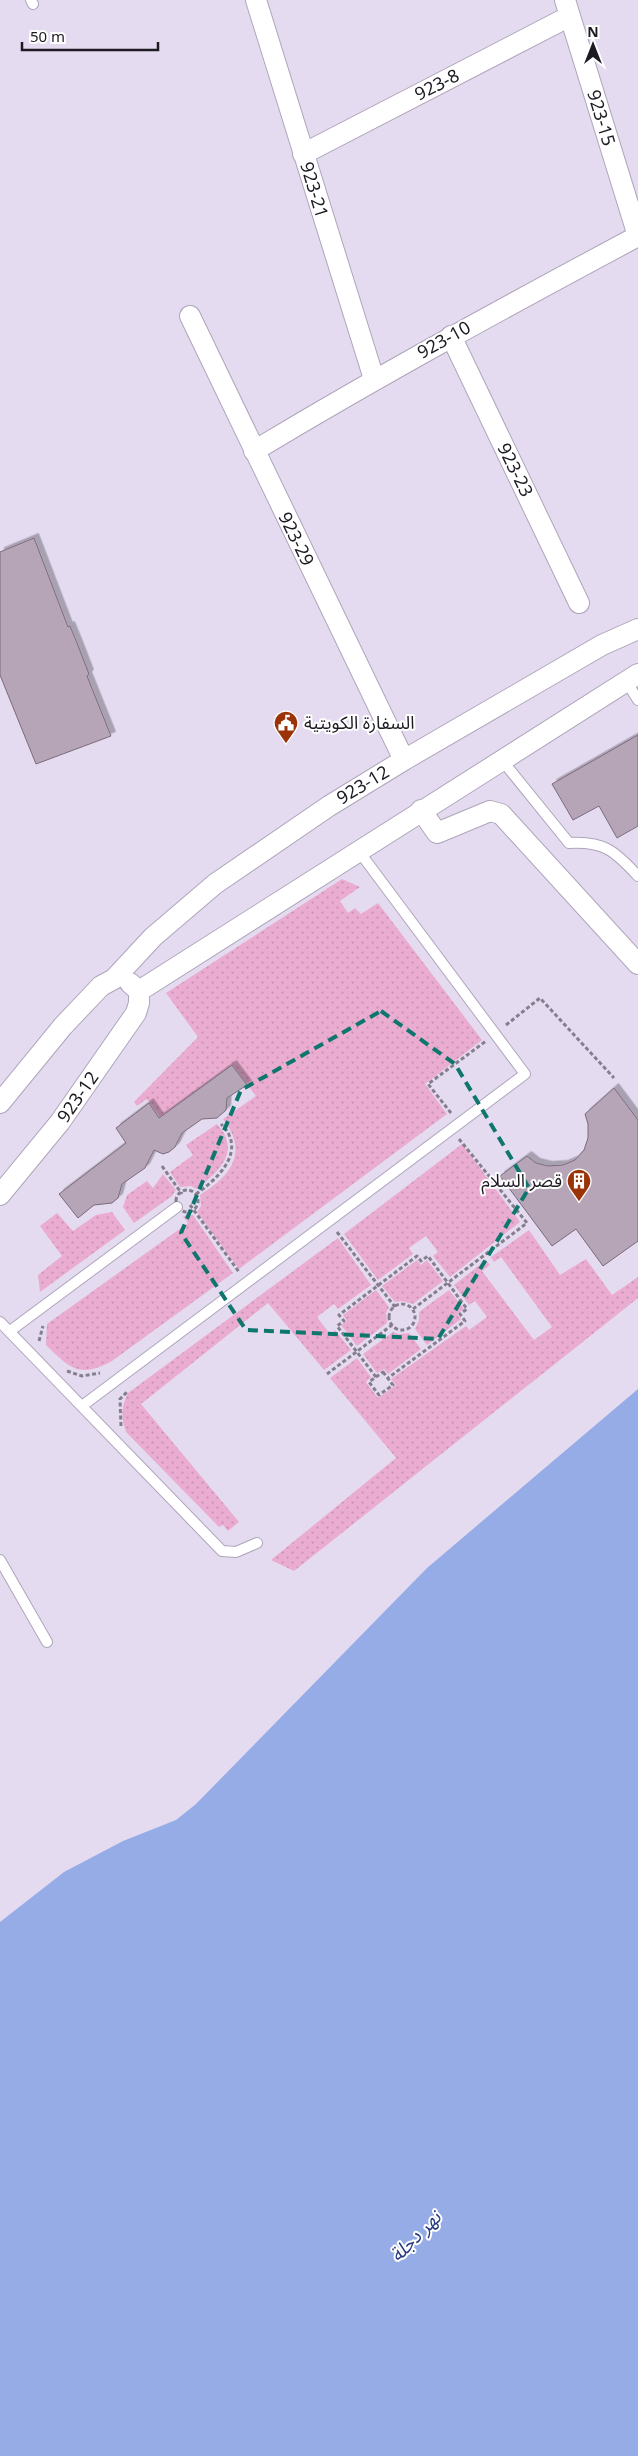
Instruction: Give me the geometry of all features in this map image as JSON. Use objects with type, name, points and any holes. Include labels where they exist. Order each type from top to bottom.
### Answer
[{"type":"street","name":"923-21","points":[[256,0],[374,379]]},
{"type":"street","name":"923-8","points":[[303,154],[568,8]]},
{"type":"street","name":"923-15","points":[[568,8],[638,236]]},
{"type":"street","name":"923-10","points":[[254,451],[374,379],[638,236]]},
{"type":"street","name":"923-29","points":[[190,316],[404,760]]},
{"type":"street","name":"923-23","points":[[451,336],[579,603]]},
{"type":"street","name":"923-12","points":[[0,1103],[63,1026],[101,986],[114,978],[153,936],[215,884],[329,806],[404,760],[602,646],[638,629]]},
{"type":"street","points":[[114,978],[126,980],[139,991],[501,759],[632,678]]},
{"type":"street","points":[[421,810],[437,834],[490,811],[501,814],[638,964]]},
{"type":"street","name":"923-12","points":[[0,1195],[60,1122],[136,1013],[139,1003],[139,991]]},
{"type":"lane","points":[[632,678],[638,700]]},
{"type":"lane","points":[[501,759],[569,843],[599,844],[622,859],[638,876]]},
{"type":"lane","points":[[82,1406],[525,1074],[358,850]]},
{"type":"lane","points":[[10,1331],[177,1207]]},
{"type":"lane","points":[[0,1322],[222,1551],[236,1552],[257,1543]]},
{"type":"lane","points":[[0,1560],[47,1642]]},
{"type":"path","points":[[499,1018],[505,1026],[540,998],[614,1078]]},
{"type":"path","points":[[444,1120],[451,1114],[428,1084],[486,1040],[480,1033]]},
{"type":"path","points":[[196,1194],[215,1181],[225,1168],[233,1150],[226,1129],[221,1124]]},
{"type":"path","points":[[412,1309],[527,1223],[460,1138],[452,1144]]},
{"type":"path","points":[[162,1166],[239,1272]]},
{"type":"path","points":[[329,1238],[345,1226]]},
{"type":"path","points":[[337,1232],[394,1307]]},
{"type":"path","points":[[376,1377],[337,1326],[344,1321],[339,1314],[417,1256],[421,1261],[428,1256],[467,1309],[460,1314],[465,1321],[388,1378]]},
{"type":"path","points":[[231,1278],[246,1266]]},
{"type":"path","points":[[404,1305],[412,1309],[415,1319],[410,1327],[401,1330],[392,1325],[390,1316],[394,1307],[404,1305]]},
{"type":"path","points":[[43,1346],[38,1340],[46,1321]]},
{"type":"path","points":[[327,1374],[392,1325]]},
{"type":"path","points":[[62,1365],[68,1371],[82,1376],[96,1375],[103,1372]]},
{"type":"path","points":[[383,1372],[393,1385],[379,1395],[369,1382],[376,1377],[383,1372]]},
{"type":"path","points":[[123,1429],[120,1423],[120,1400],[132,1387]]},
{"type":"highlighted area","points":[[381,1011],[455,1064],[529,1188],[438,1339],[246,1330],[181,1233],[241,1090]]},
{"type":"shaded area","points":[[342,879],[360,887],[340,901],[348,913],[355,908],[361,914],[378,903],[482,1040],[425,1084],[447,1114],[239,1269],[197,1212],[201,1206],[200,1195],[220,1180],[233,1162],[235,1142],[231,1131],[223,1119],[256,1096],[232,1065],[160,1117],[147,1099],[137,1106],[134,1102],[198,1037],[166,993]]},
{"type":"shaded area","points":[[217,1124],[224,1134],[227,1143],[227,1152],[224,1160],[219,1168],[196,1189],[191,1186],[180,1187],[170,1172],[193,1155],[186,1145]]},
{"type":"shaded area","points":[[462,1144],[520,1222],[450,1277],[433,1256],[438,1252],[426,1236],[409,1248],[413,1254],[378,1280],[344,1234]]},
{"type":"shaded area","points":[[163,1174],[176,1190],[172,1196],[134,1223],[123,1207],[127,1195],[147,1181],[153,1188]]},
{"type":"shaded area","points":[[112,1212],[125,1230],[40,1292],[38,1275],[62,1256],[40,1226],[57,1213],[73,1231],[96,1215]]},
{"type":"shaded area","points":[[193,1215],[233,1273],[112,1361],[101,1366],[83,1370],[76,1368],[62,1360],[46,1345],[47,1324],[188,1223],[183,1216]]},
{"type":"shaded area","points":[[529,1230],[560,1275],[586,1259],[612,1295],[638,1277],[638,1298],[294,1571],[271,1560],[396,1458],[330,1378],[357,1358],[371,1377],[366,1382],[378,1398],[396,1385],[391,1379],[466,1326],[469,1330],[487,1317],[475,1301],[469,1305],[454,1285],[486,1260],[490,1265],[482,1271],[534,1340],[552,1327],[501,1257],[494,1262],[491,1257]]},
{"type":"shaded area","points":[[338,1238],[371,1285],[338,1309],[334,1304],[317,1317],[330,1334],[335,1330],[351,1350],[324,1370],[268,1303],[141,1404],[239,1522],[228,1531],[223,1525],[219,1527],[126,1432],[122,1412],[124,1403],[128,1393]]},
{"type":"shaded area","points":[[417,1260],[421,1265],[427,1260],[443,1281],[413,1304],[402,1301],[395,1302],[382,1286]]},
{"type":"shaded area","points":[[376,1290],[389,1307],[386,1313],[387,1323],[357,1346],[341,1325],[347,1321],[343,1315]]},
{"type":"shaded area","points":[[449,1290],[464,1309],[457,1314],[461,1319],[427,1345],[415,1329],[419,1320],[419,1312]]},
{"type":"shaded area","points":[[393,1332],[399,1334],[409,1333],[421,1349],[388,1374],[384,1369],[377,1373],[363,1354]]},
{"type":"water","name":"نهر دجلة","points":[[638,1389],[638,2456],[0,2456],[0,1922],[64,1872],[123,1841],[176,1820],[196,1804],[427,1568]]},
{"type":"building","points":[[34,538],[68,627],[70,626],[77,643],[89,674],[87,676],[111,736],[36,764],[0,675],[0,552]]},
{"type":"building","points":[[638,735],[638,826],[617,838],[599,806],[573,820],[552,784]]},
{"type":"building","points":[[232,1065],[247,1085],[227,1098],[226,1110],[217,1118],[202,1119],[182,1133],[175,1147],[169,1152],[163,1154],[154,1150],[145,1168],[122,1184],[118,1198],[112,1203],[94,1205],[78,1218],[59,1194],[126,1143],[116,1128],[149,1103],[159,1118]]},
{"type":"building","name":"قصر السلام","points":[[614,1088],[638,1120],[638,1241],[603,1266],[576,1229],[552,1246],[500,1176],[527,1156],[536,1163],[548,1166],[563,1165],[575,1160],[584,1150],[588,1138],[588,1124],[585,1114]]},
{"type":"place","name":"السفارة الكويتية","points":[[286,744]]},
{"type":"place","name":"قصر السلام","points":[[579,1202]]}]
